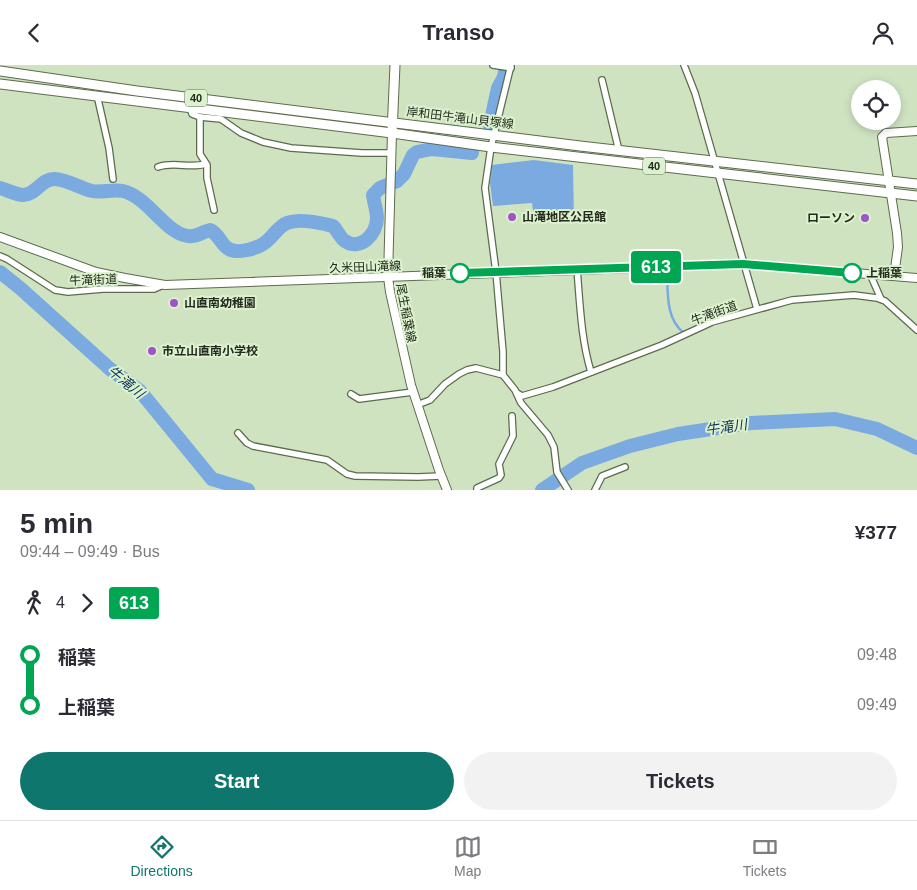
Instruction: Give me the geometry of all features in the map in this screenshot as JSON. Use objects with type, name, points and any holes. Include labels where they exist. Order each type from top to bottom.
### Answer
[{"type":"main road","points":[[392,133],[395,65]]},
{"type":"main road","name":"岸和田牛滝山貝塚線","points":[[0,71],[137,91],[619,151],[917,184]]},
{"type":"main road","name":"岸和田牛滝山貝塚線","points":[[0,84],[492,147],[917,196]]},
{"type":"street","points":[[493,65],[511,67],[494,135],[485,187],[504,352],[503,375]]},
{"type":"street","points":[[684,65],[695,93],[756,309]]},
{"type":"street","points":[[602,80],[619,151]]},
{"type":"street","points":[[97,95],[109,148],[112,179]]},
{"type":"street","points":[[190,107],[192,114],[200,117],[221,119],[241,133],[262,142],[291,148],[392,153]]},
{"type":"street","points":[[200,117],[200,154],[206,164],[214,210]]},
{"type":"street","points":[[894,276],[898,247],[882,137],[886,133],[891,132],[917,131]]},
{"type":"street","name":"尾生稲葉線","points":[[392,133],[388,277],[413,392],[447,490]]},
{"type":"street","points":[[158,167],[167,164],[193,166],[206,164]]},
{"type":"street","name":"久米田山滝線","points":[[0,237],[96,272],[165,285],[496,271],[743,264],[917,278]]},
{"type":"street","name":"牛滝街道","points":[[0,256],[55,290],[68,292],[154,289],[165,285]]},
{"type":"street","points":[[577,269],[581,321],[586,357],[591,372]]},
{"type":"street","points":[[870,274],[881,299],[886,301],[917,330]]},
{"type":"street","points":[[122,289],[125,278]]},
{"type":"street","name":"牛滝街道","points":[[517,393],[522,396],[553,387],[662,345],[712,322],[756,309],[806,297],[854,295],[881,299]]},
{"type":"street","points":[[417,405],[430,400],[445,384],[468,370],[476,368],[503,375],[517,393],[521,403],[548,435],[554,447],[557,472],[567,488]]},
{"type":"street","points":[[351,394],[359,399],[413,392]]},
{"type":"street","points":[[477,490],[498,479],[501,475],[499,464],[513,436],[512,416]]},
{"type":"street","points":[[238,433],[247,443],[327,460],[346,474],[355,476],[441,476]]},
{"type":"street","points":[[595,490],[602,476],[625,467]]},
{"type":"water","points":[[534,160],[573,165],[574,223],[534,218],[532,203],[493,206],[490,183],[492,165]]},
{"type":"waterway","points":[[490,125],[498,88],[504,77],[506,65]]},
{"type":"waterway","points":[[0,188],[27,195],[46,181],[55,179],[92,191],[123,191],[142,201],[175,231],[183,235],[192,236],[210,230],[216,234],[226,247],[237,251],[260,246],[283,225],[298,221],[333,226],[344,240],[351,244],[357,244],[362,243],[371,235],[376,224],[377,215],[373,195],[380,188],[397,181],[404,174],[413,155],[417,152],[432,149],[472,153]]},
{"type":"waterway","points":[[667,269],[669,304],[673,320],[684,333]]},
{"type":"waterway","name":"牛滝川","points":[[0,272],[110,369],[140,391],[212,479],[248,490]]},
{"type":"waterway","name":"牛滝川","points":[[542,490],[582,463],[630,446],[678,434],[751,423],[835,419],[877,429],[917,448]]},
{"type":"bus line","name":"613","points":[[460,273],[743,264],[852,273]]},
{"type":"place","name":"山滝地区公民館","points":[[512,217]]},
{"type":"place","name":"ローソン","points":[[865,218]]},
{"type":"place","name":"稲葉","points":[[460,273]]},
{"type":"place","name":"上稲葉","points":[[852,273]]},
{"type":"place","name":"山直南幼稚園","points":[[174,303]]},
{"type":"place","name":"市立山直南小学校","points":[[152,351]]}]
